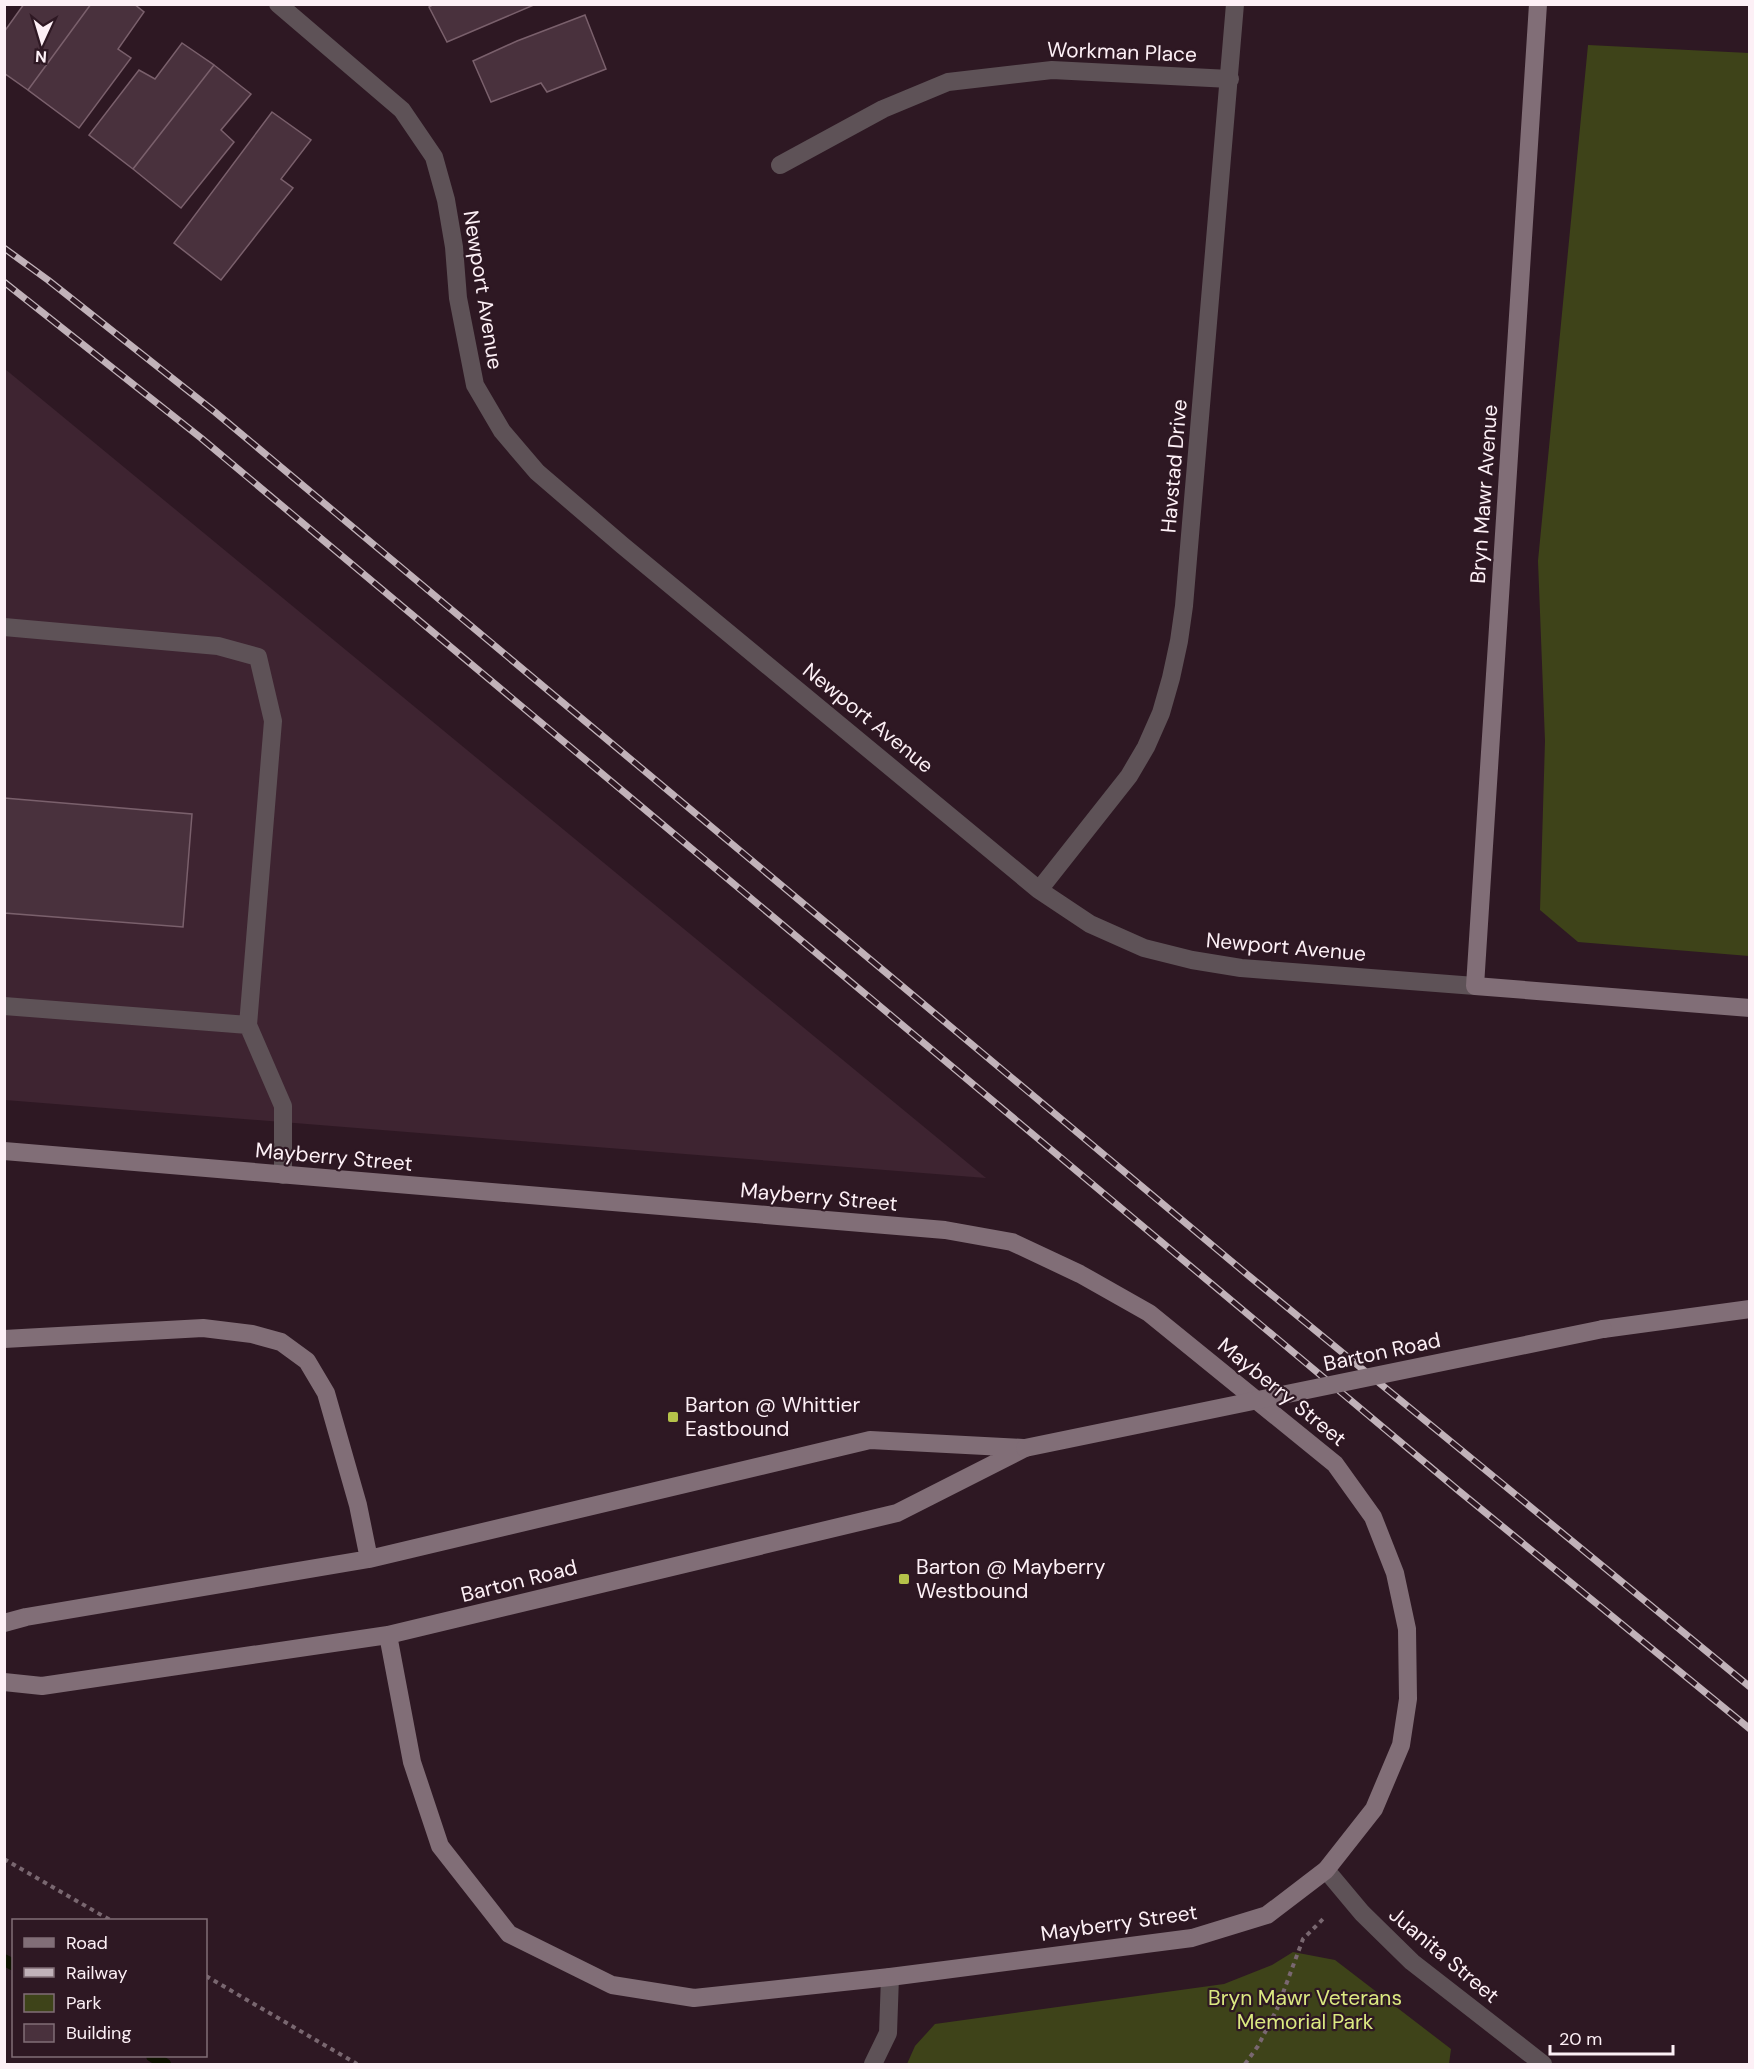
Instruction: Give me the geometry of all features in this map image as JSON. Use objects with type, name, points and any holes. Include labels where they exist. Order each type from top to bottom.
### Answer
[{"type":"street","name":"Newport Avenue","points":[[278,4],[402,110],[434,157],[446,200],[454,247],[458,298],[475,385],[509,440],[537,472],[605,530],[1039,890],[1090,924],[1144,948],[1192,960],[1241,968],[1749,1008]]},
{"type":"street","name":"Havstad Drive","points":[[1039,890],[1129,776],[1146,747],[1161,713],[1171,678],[1184,606],[1236,4]]},
{"type":"street","name":"Bryn Mawr Avenue","points":[[1475,986],[1538,4]]},
{"type":"street","name":"Workman Place","points":[[780,165],[884,108],[948,82],[1052,70],[1230,79]]},
{"type":"street","points":[[4,627],[218,646],[258,657],[273,721],[248,1025],[283,1106],[283,1175]]},
{"type":"street","points":[[4,1006],[248,1025]]},
{"type":"street","name":"Mayberry Street","points":[[4,1151],[945,1230],[1012,1242],[1080,1274],[1149,1313],[1335,1464],[1373,1517],[1395,1573],[1407,1629],[1408,1699],[1401,1745],[1374,1809],[1326,1870],[1267,1915],[1192,1938],[890,1977],[694,1998],[612,1985],[509,1934],[440,1846],[412,1762],[388,1635]]},
{"type":"street","name":"Barton Road","points":[[4,1623],[26,1617],[369,1558],[870,1440],[1025,1448],[1603,1329],[1749,1309]]},
{"type":"street","points":[[4,1339],[203,1328],[252,1334],[281,1342],[307,1361],[326,1393],[369,1558]]},
{"type":"street","name":"Barton Road","points":[[4,1682],[42,1686],[388,1635],[897,1513],[1025,1448]]},
{"type":"street","name":"Juanita Street","points":[[1326,1870],[1347,1896],[1412,1962],[1543,2064]]},
{"type":"street","points":[[873,2064],[888,2033],[890,1977]]},
{"type":"path","points":[[4,1859],[108,1919]]},
{"type":"path","points":[[1245,2064],[1258,2046],[1277,2009],[1303,1939],[1347,1896]]},
{"type":"path","points":[[207,1977],[357,2064]]},
{"type":"shaded area","points":[[5,369],[986,1178],[5,1100]]},
{"type":"green space","points":[[1588,45],[1749,53],[1749,956],[1578,942],[1540,910],[1545,741],[1538,561]]},
{"type":"green space","name":"Bryn Mawr Veterans Memorial Park","points":[[1293,1952],[1335,1960],[1451,2049],[1449,2064],[907,2064],[915,2046],[935,2024],[1224,1984],[1272,1965]]},
{"type":"building","points":[[24,4],[91,4],[28,90],[4,73],[4,32]]},
{"type":"building","points":[[91,4],[134,4],[144,12],[118,49],[131,58],[79,128],[28,90]]},
{"type":"building","points":[[434,4],[536,4],[447,42],[429,7]]},
{"type":"building","points":[[585,15],[606,69],[547,92],[541,83],[491,102],[473,61]]},
{"type":"building","points":[[182,43],[214,65],[133,169],[89,135],[139,70],[155,79]]},
{"type":"building","points":[[214,65],[251,94],[221,130],[234,142],[181,208],[133,169]]},
{"type":"building","points":[[272,112],[311,140],[281,179],[293,188],[221,280],[174,243]]},
{"type":"building","points":[[4,798],[192,814],[183,927],[4,913]]},
{"type":"waterway","points":[[4,1960],[12,1964]]},
{"type":"waterway","points":[[154,2057],[165,2064]]},
{"type":"railway","points":[[4,248],[215,412],[1249,1276],[1750,1687]]},
{"type":"railway","points":[[4,282],[201,438],[1459,1491],[1750,1729]]},
{"type":"place","name":"Barton @ Whittier Eastbound","points":[[673,1417]]},
{"type":"place","name":"Barton @ Mayberry Westbound","points":[[904,1579]]}]
